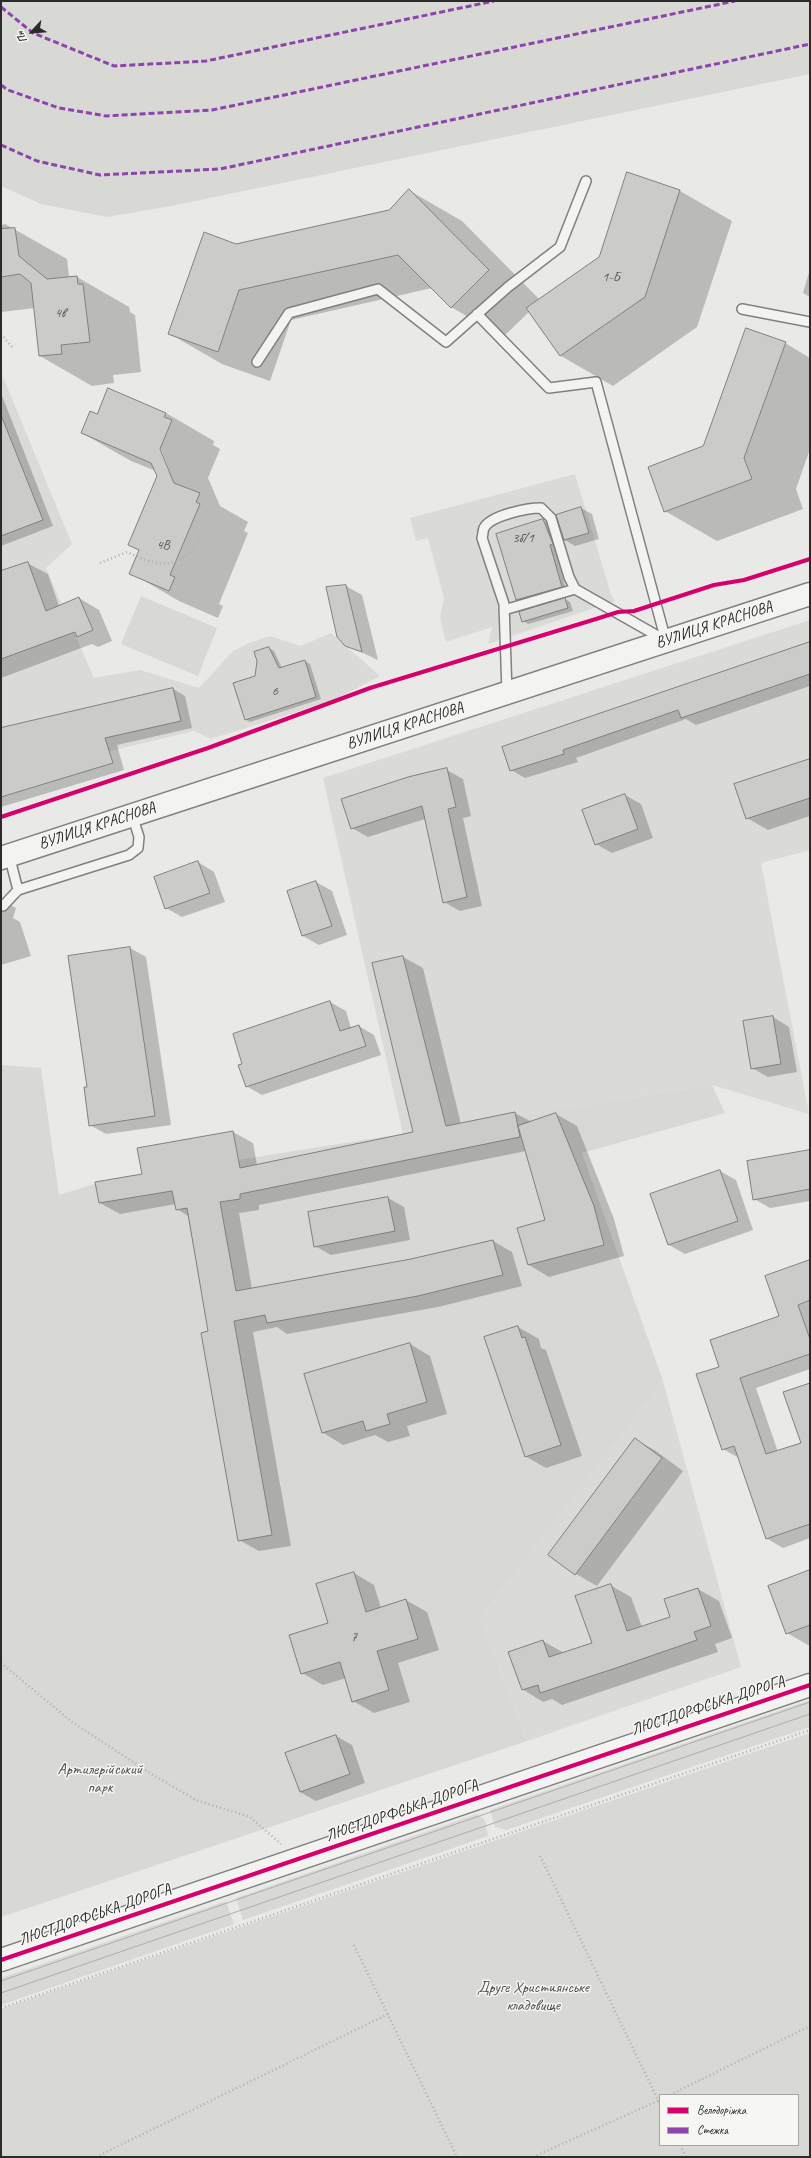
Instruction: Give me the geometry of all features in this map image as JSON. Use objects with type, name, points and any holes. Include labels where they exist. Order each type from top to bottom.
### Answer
[{"type":"main road","name":"ВУЛИЦЯ КРАСНОВА","points":[[5,857],[810,594]]},
{"type":"main road","name":"ЛЮСТДОРФСЬКА ДОРОГА","points":[[1,1960],[810,1685]]},
{"type":"lane","points":[[257,362],[289,313],[378,289],[446,342],[508,286],[560,247],[586,181]]},
{"type":"lane","points":[[742,309],[810,322]]},
{"type":"lane","points":[[477,314],[549,388],[599,382],[666,641]]},
{"type":"lane","points":[[507,693],[504,604],[482,538],[484,527],[495,519],[529,508],[541,508],[552,518],[569,577],[575,589],[666,641]]},
{"type":"lane","points":[[504,610],[575,589]]},
{"type":"lane","points":[[3,906],[18,890],[129,855],[138,848],[139,837],[132,815]]},
{"type":"lane","points":[[5,857],[18,890]]},
{"type":"path","points":[[1,334],[13,348]]},
{"type":"path","points":[[100,563],[127,552],[156,564],[174,562],[185,556],[202,540]]},
{"type":"path","points":[[1,1663],[72,1722],[150,1773],[196,1800],[250,1817],[298,1858]]},
{"type":"path","points":[[1,2008],[810,1730]]},
{"type":"path","points":[[533,2157],[659,2100],[540,1856]]},
{"type":"path","points":[[354,1946],[456,2157]]},
{"type":"path","points":[[96,2157],[388,2014]]},
{"type":"path","points":[[672,2094],[810,2026]]},
{"type":"path","points":[[680,2146],[686,2157]]},
{"type":"shaded area","points":[[1,372],[72,544],[46,568],[94,678],[140,670],[199,688],[233,651],[247,644],[270,636],[301,646],[331,633],[380,676],[334,700],[211,739],[194,731],[1,777]]},
{"type":"shaded area","points":[[575,474],[611,594],[615,601],[488,644],[492,627],[446,642],[440,618],[444,598],[428,538],[416,541],[410,518]]},
{"type":"shaded area","points":[[810,620],[810,850],[761,863],[809,1114],[712,1085],[403,1134],[323,778]]},
{"type":"shaded area","points":[[663,1381],[741,1667],[527,1741],[480,1618]]},
{"type":"green space","points":[[1,1],[810,1],[810,74],[171,206],[107,217],[41,204],[1,186]]},
{"type":"green space","points":[[141,596],[217,628],[198,676],[121,644]]},
{"type":"green space","name":"Артилерійський парк","points":[[1,1065],[41,1068],[59,1195],[104,1181],[712,1085],[725,1113],[582,1153],[663,1381],[480,1618],[527,1741],[1,1917]]},
{"type":"green space","points":[[810,1700],[810,1727],[506,1830],[495,1827],[490,1810]]},
{"type":"green space","name":"Друге Християнське кладовище","points":[[810,1733],[810,2157],[1,2157],[1,2009]]},
{"type":"green space","points":[[477,1814],[485,1820],[488,1836],[243,1920],[236,1898]]},
{"type":"green space","points":[[226,1901],[234,1924],[1,2005],[1,1978]]},
{"type":"building","points":[[627,172],[680,190],[645,297],[560,356],[526,308],[599,257]]},
{"type":"building","points":[[409,189],[489,270],[451,308],[398,255],[239,290],[218,352],[168,334],[204,232],[236,244],[389,210]]},
{"type":"building","points":[[15,228],[19,256],[47,279],[77,276],[78,284],[83,284],[90,342],[61,345],[62,354],[39,356],[31,283],[20,274],[1,277],[1,229]]},
{"type":"building","points":[[746,328],[786,342],[744,458],[752,479],[664,512],[648,467],[703,446]]},
{"type":"building","points":[[108,388],[166,413],[164,417],[172,420],[160,449],[174,483],[200,493],[196,502],[200,504],[170,575],[175,577],[169,591],[129,574],[139,550],[128,545],[157,476],[151,463],[81,433],[90,411],[97,414]]},
{"type":"building","points":[[1,415],[43,520],[1,536]]},
{"type":"building","points":[[581,507],[589,533],[564,540],[556,515]]},
{"type":"building","points":[[543,519],[553,544],[550,545],[562,587],[516,600],[496,534]]},
{"type":"building","points":[[28,562],[46,611],[79,597],[93,630],[77,637],[75,632],[1,659],[1,571]]},
{"type":"building","points":[[346,585],[362,652],[345,646],[337,637],[326,587]]},
{"type":"building","points":[[565,598],[568,608],[522,622],[519,612]]},
{"type":"building","points":[[810,642],[810,674],[681,718],[678,710],[563,750],[564,754],[510,771],[502,747]]},
{"type":"building","points":[[269,647],[279,668],[305,660],[316,697],[245,720],[233,683],[255,676],[257,661],[254,652]]},
{"type":"building","points":[[173,688],[181,721],[105,738],[113,763],[1,797],[1,728]]},
{"type":"building","points":[[810,759],[810,798],[746,819],[734,784]]},
{"type":"building","points":[[447,768],[456,807],[448,809],[467,897],[443,903],[422,806],[351,829],[341,799],[408,777]]},
{"type":"building","points":[[625,794],[638,829],[595,845],[582,810]]},
{"type":"building","points":[[198,861],[210,893],[165,909],[154,877]]},
{"type":"building","points":[[316,881],[332,926],[302,936],[287,891]]},
{"type":"building","points":[[130,947],[155,1116],[89,1126],[84,1087],[87,1087],[68,956]]},
{"type":"building","points":[[403,956],[446,1126],[515,1112],[520,1137],[240,1194],[240,1199],[220,1202],[236,1291],[411,1259],[493,1240],[503,1275],[418,1296],[267,1323],[265,1315],[234,1321],[272,1535],[238,1541],[201,1333],[208,1331],[187,1208],[176,1210],[172,1191],[99,1203],[95,1182],[142,1174],[137,1148],[233,1131],[240,1168],[413,1132],[372,963]]},
{"type":"building","points":[[330,1001],[340,1031],[359,1025],[366,1046],[246,1087],[238,1065],[242,1064],[233,1034]]},
{"type":"building","points":[[773,1016],[781,1064],[751,1069],[743,1021]]},
{"type":"building","points":[[556,1113],[594,1206],[604,1245],[528,1265],[517,1228],[545,1220],[518,1126]]},
{"type":"building","points":[[810,1150],[810,1189],[753,1200],[747,1161]]},
{"type":"building","points":[[720,1170],[738,1221],[668,1245],[650,1194]]},
{"type":"building","points":[[388,1197],[395,1231],[314,1247],[308,1212]]},
{"type":"building","points":[[810,1260],[810,1300],[798,1305],[810,1339],[810,1354],[740,1378],[766,1454],[801,1443],[783,1392],[810,1383],[810,1524],[766,1539],[734,1446],[722,1450],[696,1374],[719,1367],[710,1340],[779,1316],[765,1276]]},
{"type":"building","points":[[518,1326],[522,1338],[525,1337],[561,1445],[525,1457],[484,1337]]},
{"type":"building","points":[[410,1343],[427,1402],[387,1414],[390,1424],[366,1431],[363,1421],[322,1433],[304,1374]]},
{"type":"building","points":[[635,1438],[662,1458],[575,1575],[548,1555]]},
{"type":"building","points":[[810,1570],[810,1625],[786,1634],[768,1586]]},
{"type":"building","points":[[354,1572],[366,1612],[406,1599],[418,1639],[377,1651],[389,1690],[352,1702],[340,1662],[301,1674],[289,1635],[328,1623],[316,1584]]},
{"type":"building","points":[[611,1584],[627,1631],[670,1617],[664,1599],[698,1588],[711,1626],[694,1632],[697,1640],[619,1667],[540,1693],[538,1685],[522,1690],[508,1652],[543,1640],[549,1657],[592,1643],[575,1596]]},
{"type":"building","points":[[336,1735],[350,1774],[300,1792],[285,1753]]},
{"type":"tram line","points":[[1,1981],[810,1702]]},
{"type":"tram line","points":[[1,1993],[810,1714]]},
{"type":"marked path","points":[[1,7],[33,33],[114,66],[206,61],[494,1]]},
{"type":"marked path","points":[[1,85],[8,90],[59,108],[106,116],[212,110],[735,1]]},
{"type":"marked path","points":[[1,145],[37,161],[100,175],[220,169],[810,44]]},
{"type":"cycle path","points":[[1,817],[208,748],[370,688],[618,612],[634,611],[714,585],[744,580],[810,559]]},
{"type":"cycle path","points":[[1,1960],[810,1685]]}]
